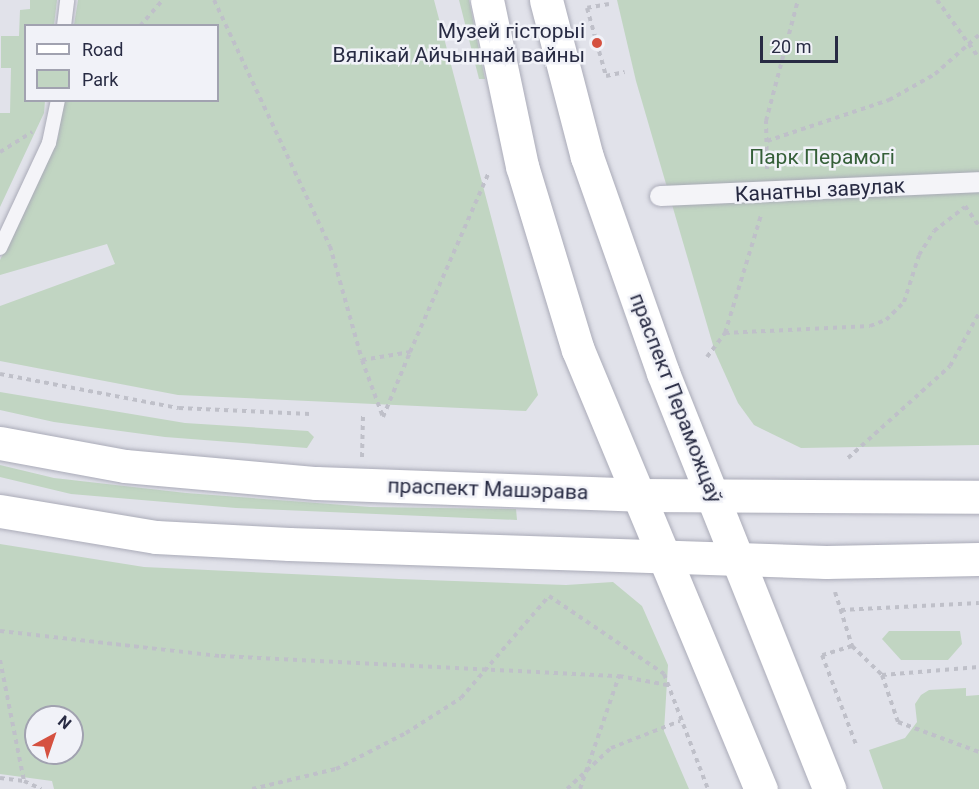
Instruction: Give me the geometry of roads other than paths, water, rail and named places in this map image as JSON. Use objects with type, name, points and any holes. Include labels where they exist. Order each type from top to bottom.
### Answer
[{"type":"main road","points":[[487,0],[522,166],[578,350],[761,789]]},
{"type":"main road","name":"праспект Пераможцаў","points":[[546,0],[587,158],[663,373],[829,789]]},
{"type":"main road","name":"праспект Машэрава","points":[[0,443],[125,466],[361,485],[639,495],[979,497]]},
{"type":"main road","points":[[0,511],[156,537],[738,559],[979,559]]},
{"type":"street","name":"Канатны завулак","points":[[660,196],[979,182]]},
{"type":"lane","points":[[64,24],[67,0]]},
{"type":"lane","points":[[0,248],[49,143],[58,102]]},
{"type":"place","name":"Музей гісторыі Вялікай Айчыннай вайны","points":[[597,43]]},
{"type":"park label","name":"Парк Перамогі","points":[[822,157]]}]
